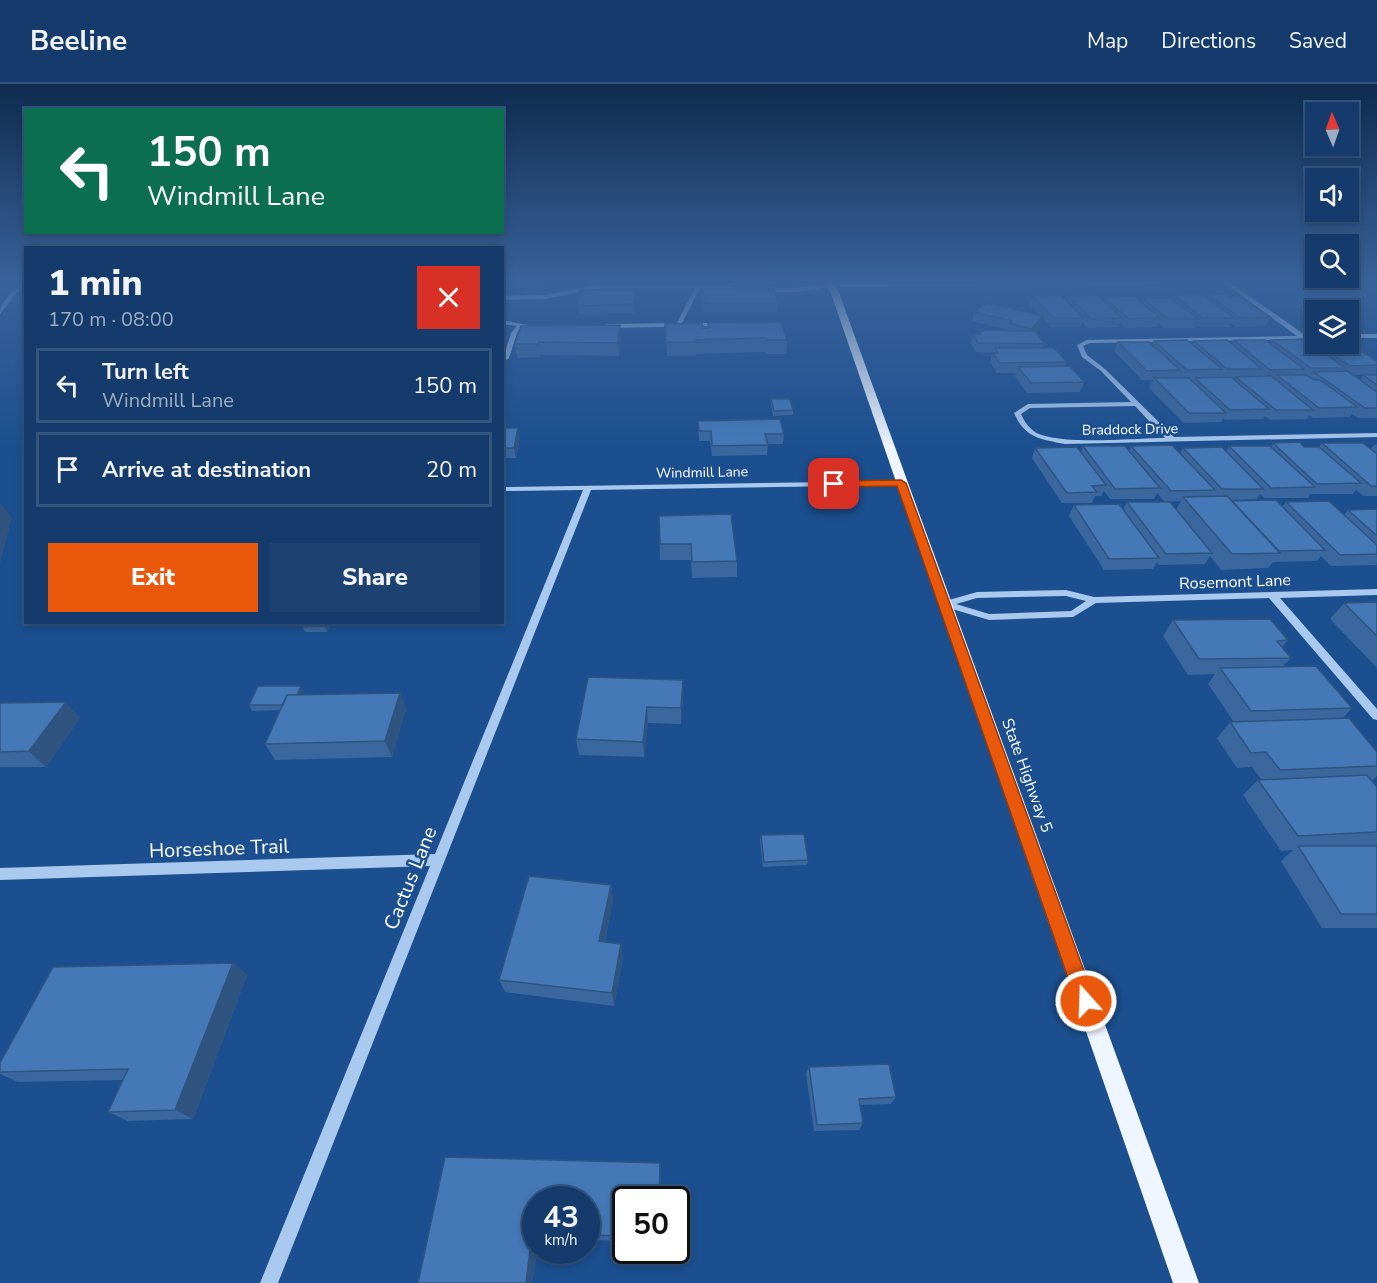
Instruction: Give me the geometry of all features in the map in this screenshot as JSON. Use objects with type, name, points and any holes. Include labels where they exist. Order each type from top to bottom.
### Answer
[{"type":"main road","name":"State Highway 5","points":[[850,338],[1186,1283]]},
{"type":"street","points":[[506,358],[512,338]]},
{"type":"street","points":[[1172,440],[1103,370],[1084,356],[1080,345],[1089,341],[1252,338]]},
{"type":"street","name":"Braddock Drive","points":[[1136,404],[1028,406],[1017,413],[1020,422],[1031,434],[1065,442],[1377,435]]},
{"type":"street","name":"Windmill Lane","points":[[504,489],[901,483]]},
{"type":"street","name":"Cactus Lane","points":[[269,1283],[588,488]]},
{"type":"street","name":"Rosemont Lane","points":[[945,604],[977,595],[1066,593],[1094,600],[1377,592]]},
{"type":"street","points":[[1272,595],[1377,716]]},
{"type":"street","name":"Rosemont Lane","points":[[945,604],[989,617],[1073,615],[1094,600]]},
{"type":"street","name":"Horseshoe Trail","points":[[0,874],[438,860]]},
{"type":"building","points":[[517,338],[619,338],[618,343],[515,344]]},
{"type":"building","points":[[666,338],[786,338],[787,340],[767,340],[766,338],[666,342]]},
{"type":"building","points":[[975,338],[1040,338],[1044,344],[978,343]]},
{"type":"building","points":[[1305,339],[1305,354],[1326,354],[1345,368],[1311,368],[1272,340]]},
{"type":"building","points":[[1187,340],[1222,369],[1187,370],[1154,341]]},
{"type":"building","points":[[1227,340],[1262,369],[1227,369],[1194,341]]},
{"type":"building","points":[[1234,340],[1265,340],[1304,369],[1270,370]]},
{"type":"building","points":[[1118,342],[1149,342],[1180,370],[1147,371]]},
{"type":"building","points":[[995,348],[1054,348],[1067,362],[1000,363],[992,353],[998,353]]},
{"type":"building","points":[[1359,350],[1377,361],[1377,365],[1350,366],[1332,354],[1359,354]]},
{"type":"building","points":[[1070,366],[1084,382],[1031,383],[1018,367]]},
{"type":"building","points":[[1347,371],[1377,392],[1377,408],[1365,408],[1314,372]]},
{"type":"building","points":[[1277,375],[1306,375],[1314,380],[1320,380],[1357,407],[1319,408]]},
{"type":"building","points":[[1363,375],[1377,375],[1377,385]]},
{"type":"building","points":[[1271,376],[1313,410],[1276,410],[1236,377]]},
{"type":"building","points":[[1231,377],[1269,409],[1230,410],[1195,378]]},
{"type":"building","points":[[1154,378],[1189,378],[1226,413],[1189,413]]},
{"type":"building","points":[[771,399],[790,399],[793,410],[774,411]]},
{"type":"building","points":[[780,419],[784,434],[765,434],[768,445],[712,446],[711,431],[699,431],[698,421]]},
{"type":"building","points":[[504,428],[518,428],[514,448],[504,448]]},
{"type":"building","points":[[1300,442],[1304,447],[1319,447],[1361,483],[1317,484],[1273,443]]},
{"type":"building","points":[[1322,443],[1363,443],[1377,454],[1377,486],[1371,486]]},
{"type":"building","points":[[1172,445],[1215,490],[1171,491],[1131,446]]},
{"type":"building","points":[[1083,446],[1125,446],[1160,488],[1115,489]]},
{"type":"building","points":[[1229,446],[1270,446],[1315,487],[1271,488]]},
{"type":"building","points":[[1077,447],[1106,485],[1092,486],[1097,492],[1067,493],[1035,448]]},
{"type":"building","points":[[1222,447],[1263,489],[1222,489],[1183,448]]},
{"type":"building","points":[[1227,496],[1280,553],[1232,554],[1183,497]]},
{"type":"building","points":[[1276,500],[1325,550],[1279,551],[1232,501]]},
{"type":"building","points":[[1329,501],[1377,545],[1377,554],[1340,555],[1286,502]]},
{"type":"building","points":[[1127,502],[1170,502],[1212,553],[1166,554]]},
{"type":"building","points":[[1119,504],[1159,558],[1109,559],[1074,505]]},
{"type":"building","points":[[1377,509],[1377,536],[1348,510]]},
{"type":"building","points":[[731,514],[737,561],[692,562],[691,544],[660,544],[659,516]]},
{"type":"building","points":[[1377,602],[1377,636],[1344,603]]},
{"type":"building","points":[[1270,619],[1288,640],[1277,641],[1291,658],[1199,659],[1173,620]]},
{"type":"building","points":[[303,624],[326,624],[325,626],[302,627]]},
{"type":"building","points":[[1316,666],[1352,708],[1251,711],[1220,668]]},
{"type":"building","points":[[588,677],[683,680],[681,708],[647,707],[643,742],[576,739]]},
{"type":"building","points":[[258,686],[301,686],[297,695],[287,695],[283,705],[249,705]]},
{"type":"building","points":[[400,693],[385,741],[265,744],[287,695]]},
{"type":"building","points":[[66,702],[29,751],[0,752],[0,703]]},
{"type":"building","points":[[1349,718],[1377,752],[1377,766],[1280,770],[1266,752],[1251,753],[1230,722]]},
{"type":"building","points":[[1367,775],[1377,787],[1377,832],[1298,836],[1258,780]]},
{"type":"building","points":[[804,834],[808,860],[764,862],[761,835]]},
{"type":"building","points":[[1298,846],[1377,846],[1377,914],[1341,914]]},
{"type":"building","points":[[529,876],[611,885],[599,941],[621,944],[612,993],[499,980]]},
{"type":"building","points":[[233,963],[175,1110],[108,1112],[128,1069],[0,1072],[0,1063],[53,967]]},
{"type":"building","points":[[889,1064],[896,1097],[859,1099],[863,1123],[817,1125],[809,1067]]},
{"type":"building","points":[[445,1157],[660,1163],[659,1186],[612,1186],[612,1236],[600,1235],[600,1186],[522,1186],[522,1264],[528,1264],[526,1283],[418,1283]]},
{"type":"route","points":[[834,484],[901,483],[1086,1001]]}]
